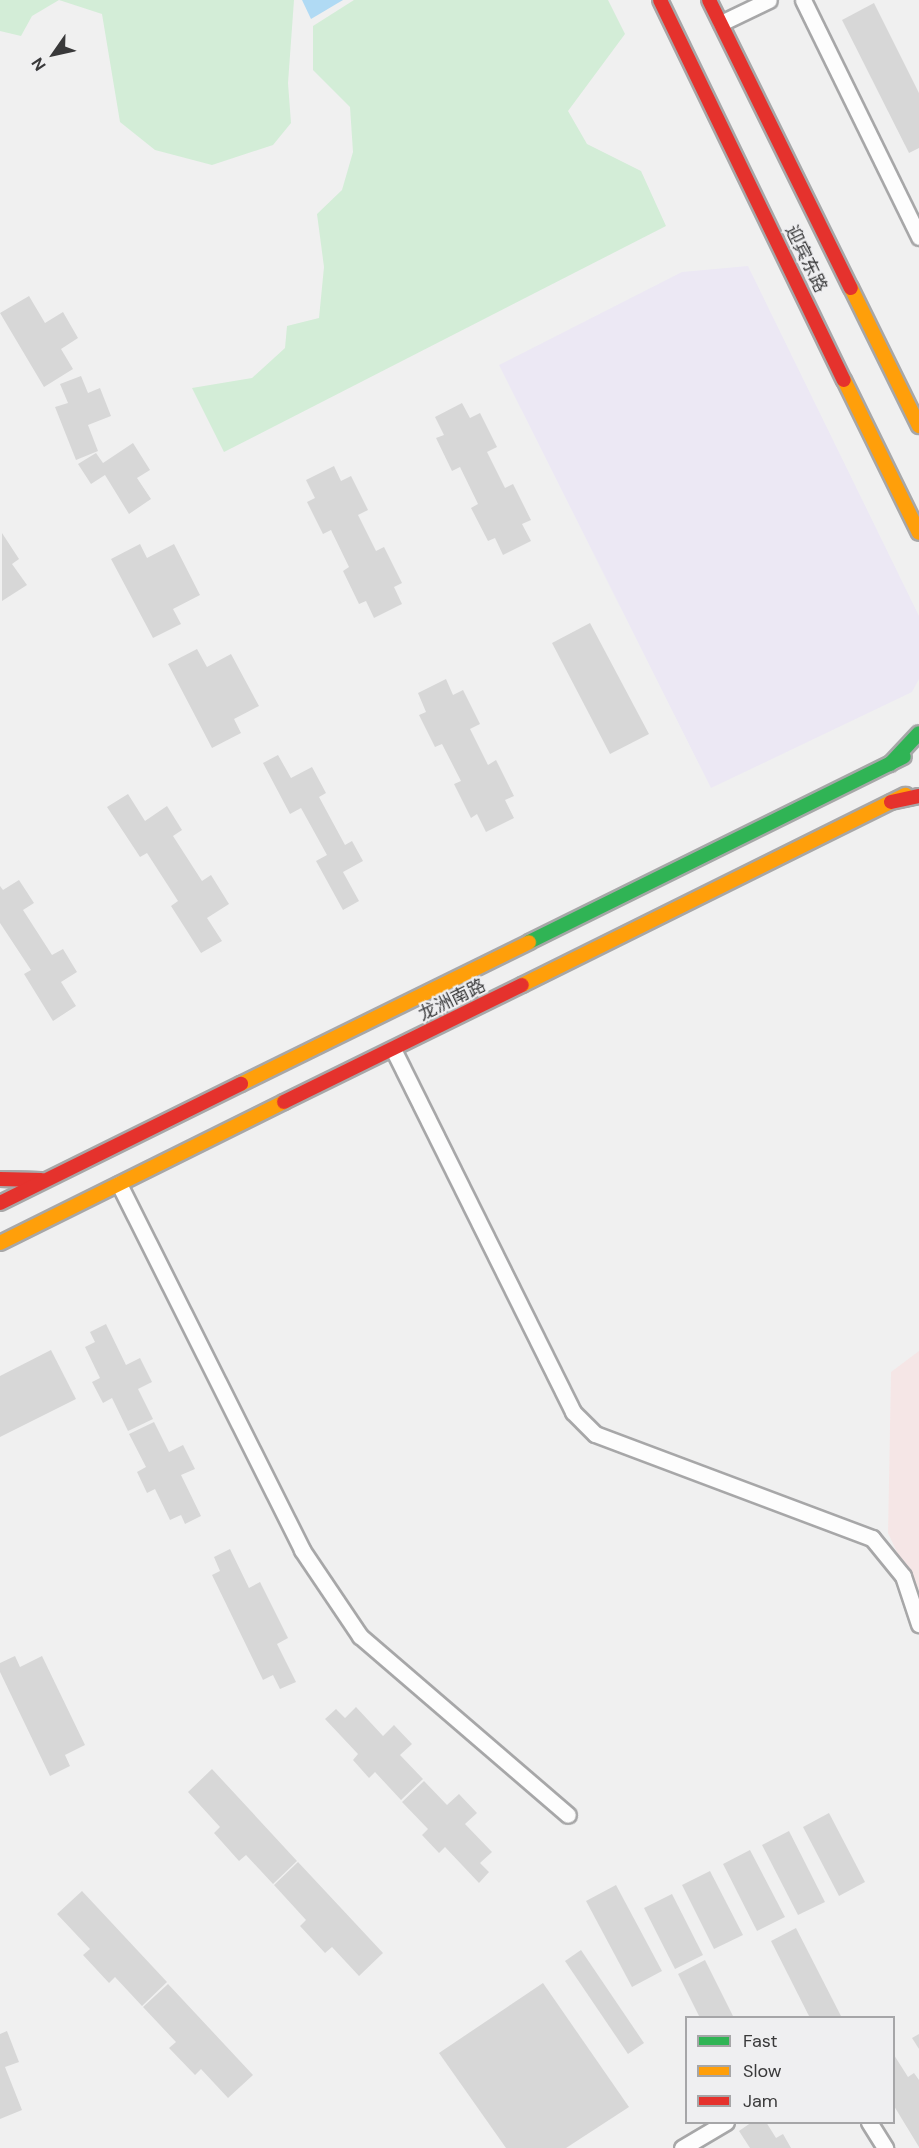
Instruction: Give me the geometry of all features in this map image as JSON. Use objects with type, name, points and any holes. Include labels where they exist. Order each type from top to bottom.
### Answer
[{"type":"main road","name":"迎宾东路","points":[[660,0],[919,533]]},
{"type":"main road","name":"迎宾东路","points":[[709,0],[919,426]]},
{"type":"main road","points":[[890,764],[919,733]]},
{"type":"main road","name":"龙洲南路","points":[[0,1203],[919,750]]},
{"type":"main road","name":"龙洲南路","points":[[0,1243],[919,788]]},
{"type":"main road","points":[[891,802],[919,795]]},
{"type":"main road","points":[[0,1179],[45,1180]]},
{"type":"street","points":[[721,23],[769,0]]},
{"type":"street","points":[[803,0],[919,237]]},
{"type":"street","points":[[393,1049],[573,1412],[595,1434],[872,1538],[903,1576],[919,1624]]},
{"type":"street","points":[[119,1184],[302,1550],[360,1636],[568,1815]]},
{"type":"street","points":[[682,2148],[723,2124]]},
{"type":"street","points":[[870,2124],[885,2148]]},
{"type":"shaded area","points":[[748,266],[919,616],[919,679],[912,692],[711,788],[499,365],[682,272]]},
{"type":"shaded area","points":[[919,1351],[919,1591],[916,1593],[888,1533],[891,1372]]},
{"type":"green space","points":[[0,0],[59,0],[32,16],[21,36],[0,31]]},
{"type":"green space","points":[[59,0],[294,0],[288,83],[291,123],[273,145],[212,165],[155,150],[120,122],[102,14]]},
{"type":"green space","points":[[354,0],[608,0],[625,34],[568,111],[587,144],[641,171],[666,226],[224,452],[192,388],[252,378],[285,348],[287,326],[319,318],[324,267],[317,214],[342,190],[353,152],[350,107],[313,70],[313,26]]},
{"type":"water","points":[[302,0],[343,0],[311,19]]},
{"type":"building","points":[[874,3],[919,93],[919,148],[909,153],[842,20]]},
{"type":"building","points":[[29,296],[45,323],[63,312],[78,338],[61,349],[73,369],[44,387],[0,313]]},
{"type":"building","points":[[81,376],[88,393],[100,388],[111,416],[88,425],[98,451],[76,460],[55,407],[68,403],[60,384]]},
{"type":"building","points":[[462,403],[470,418],[480,413],[497,447],[487,452],[505,488],[513,484],[531,520],[522,524],[531,541],[503,555],[495,538],[488,541],[471,508],[478,504],[460,467],[452,471],[436,438],[444,435],[435,417]]},
{"type":"building","points":[[133,443],[150,470],[137,478],[151,499],[129,514],[105,475],[91,484],[78,464],[96,453],[103,463]]},
{"type":"building","points":[[334,466],[341,481],[351,476],[368,510],[358,515],[376,551],[384,547],[402,583],[394,587],[402,604],[374,618],[366,601],[359,604],[343,571],[349,567],[331,530],[323,534],[307,502],[315,498],[306,480]]},
{"type":"building","points":[[2,533],[19,559],[12,564],[27,585],[2,601]]},
{"type":"building","points":[[140,544],[147,558],[174,544],[200,595],[173,609],[181,624],[153,638],[111,559]]},
{"type":"building","points":[[590,623],[649,734],[610,754],[552,643]]},
{"type":"building","points":[[197,649],[207,667],[231,654],[259,706],[234,719],[241,733],[212,748],[168,664]]},
{"type":"building","points":[[446,679],[453,695],[463,690],[480,724],[470,729],[488,765],[496,760],[514,796],[505,800],[514,818],[486,832],[477,814],[471,818],[454,784],[461,781],[442,744],[435,747],[419,715],[426,712],[418,693]]},
{"type":"building","points":[[278,755],[291,778],[312,767],[326,793],[319,797],[345,845],[352,841],[363,861],[343,872],[359,901],[343,910],[316,861],[327,855],[301,808],[290,814],[263,763]]},
{"type":"building","points":[[128,794],[145,821],[167,806],[182,830],[173,836],[202,881],[211,875],[229,904],[207,918],[222,941],[201,953],[171,906],[178,901],[147,853],[140,857],[107,807]]},
{"type":"building","points":[[19,880],[34,903],[23,910],[52,955],[63,949],[77,972],[61,982],[76,1006],[53,1021],[24,974],[31,970],[0,923],[0,886],[3,890]]},
{"type":"building","points":[[106,1324],[126,1365],[140,1358],[152,1382],[138,1389],[153,1419],[128,1431],[112,1398],[103,1403],[92,1382],[100,1378],[85,1347],[95,1342],[90,1332]]},
{"type":"building","points":[[51,1350],[76,1399],[0,1437],[0,1376]]},
{"type":"building","points":[[154,1422],[169,1452],[183,1445],[195,1469],[181,1475],[201,1516],[185,1524],[181,1515],[170,1520],[155,1489],[147,1493],[137,1472],[146,1467],[129,1434]]},
{"type":"building","points":[[230,1549],[249,1588],[260,1582],[288,1638],[277,1644],[296,1682],[280,1689],[273,1675],[263,1680],[212,1575],[220,1571],[214,1557]]},
{"type":"building","points":[[15,1656],[20,1667],[42,1656],[85,1745],[65,1755],[70,1766],[50,1776],[0,1672],[0,1663]]},
{"type":"building","points":[[356,1707],[383,1736],[394,1725],[412,1744],[400,1755],[423,1779],[401,1800],[375,1772],[369,1778],[353,1760],[358,1754],[325,1719],[336,1709],[345,1718]]},
{"type":"building","points":[[212,1769],[297,1861],[273,1884],[246,1855],[239,1861],[214,1833],[220,1827],[188,1792]]},
{"type":"building","points":[[424,1781],[447,1805],[459,1794],[477,1813],[465,1824],[492,1852],[480,1863],[489,1872],[479,1883],[445,1847],[439,1853],[422,1835],[428,1829],[402,1802]]},
{"type":"building","points":[[829,1813],[865,1882],[839,1896],[803,1827]]},
{"type":"building","points":[[789,1831],[825,1902],[798,1915],[762,1845]]},
{"type":"building","points":[[750,1850],[785,1917],[757,1931],[723,1864]]},
{"type":"building","points":[[298,1862],[383,1953],[359,1976],[332,1947],[325,1953],[300,1926],[306,1920],[274,1885]]},
{"type":"building","points":[[710,1871],[743,1935],[714,1949],[682,1885]]},
{"type":"building","points":[[616,1885],[662,1971],[632,1987],[586,1901]]},
{"type":"building","points":[[82,1891],[167,1982],[142,2006],[115,1977],[109,1983],[83,1955],[90,1949],[57,1914]]},
{"type":"building","points":[[672,1894],[703,1955],[675,1969],[644,1908]]},
{"type":"building","points":[[796,1928],[841,2016],[809,2016],[771,1941]]},
{"type":"building","points":[[581,1950],[644,2043],[628,2054],[565,1961]]},
{"type":"building","points":[[705,1960],[733,2016],[699,2016],[678,1974]]},
{"type":"building","points":[[543,1983],[629,2107],[566,2148],[506,2148],[439,2053]]},
{"type":"building","points":[[168,1984],[253,2075],[228,2098],[201,2069],[195,2075],[169,2048],[176,2042],[143,2007]]},
{"type":"building","points":[[7,2031],[19,2062],[5,2067],[22,2110],[0,2119],[0,2034]]},
{"type":"building","points":[[919,2034],[919,2049],[912,2038]]},
{"type":"building","points":[[895,2057],[908,2077],[914,2073],[919,2080],[919,2147],[895,2108]]},
{"type":"building","points":[[749,2124],[767,2124],[776,2138],[783,2134],[791,2148],[750,2148],[739,2131]]},
{"type":"traffic: fast","points":[[890,764],[919,733]]},
{"type":"traffic: fast","points":[[529,942],[904,757]]},
{"type":"traffic: slow","points":[[851,288],[919,426]]},
{"type":"traffic: slow","points":[[844,380],[919,533]]},
{"type":"traffic: slow","points":[[522,985],[905,795]]},
{"type":"traffic: slow","points":[[241,1084],[529,942]]},
{"type":"traffic: slow","points":[[0,1243],[284,1102]]},
{"type":"traffic: jam","points":[[660,0],[844,380]]},
{"type":"traffic: jam","points":[[709,0],[851,288]]},
{"type":"traffic: jam","points":[[891,802],[919,796]]},
{"type":"traffic: jam","points":[[284,1102],[522,985]]},
{"type":"traffic: jam","points":[[0,1203],[241,1084]]},
{"type":"traffic: jam","points":[[0,1179],[41,1180]]}]
